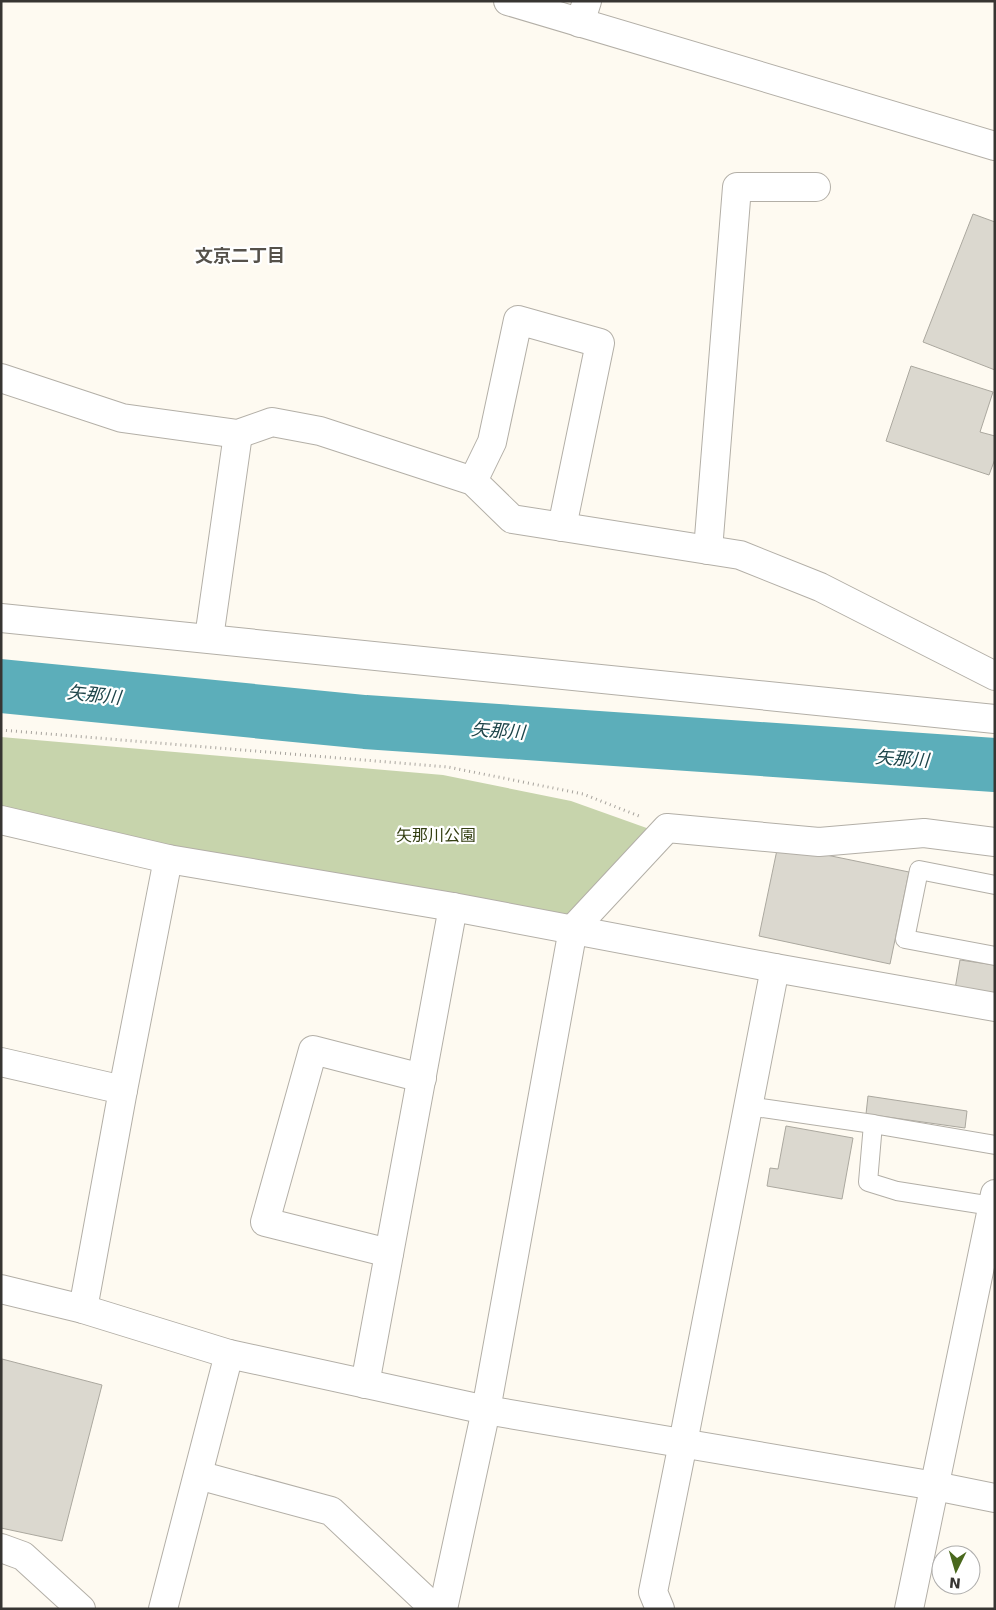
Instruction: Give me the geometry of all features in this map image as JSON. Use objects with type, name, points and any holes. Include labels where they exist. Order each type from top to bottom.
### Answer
[{"type":"street","points":[[508,1],[583,12],[995,146]]},
{"type":"street","points":[[708,550],[738,187],[816,188]]},
{"type":"street","points":[[473,481],[492,442],[518,320],[600,343],[562,527]]},
{"type":"street","points":[[1,378],[122,418],[238,434],[272,422],[310,429],[473,481],[512,520],[740,555],[820,586],[995,676]]},
{"type":"street","points":[[209,638],[238,434]]},
{"type":"street","points":[[1,618],[995,719]]},
{"type":"street","points":[[1,820],[168,859],[454,907],[775,968],[995,1007]]},
{"type":"street","points":[[443,1609],[486,1410],[573,930],[667,828],[819,842],[924,833],[995,842]]},
{"type":"street","points":[[83,1309],[168,859]]},
{"type":"street","points":[[365,1384],[454,907]]},
{"type":"street","points":[[660,1609],[653,1592],[775,968]]},
{"type":"street","points":[[390,1253],[265,1222],[313,1050],[422,1078]]},
{"type":"street","points":[[1,1062],[123,1090]]},
{"type":"street","points":[[909,1609],[994,1200]]},
{"type":"street","points":[[1,1289],[83,1309],[229,1354],[486,1410],[995,1498]]},
{"type":"street","points":[[163,1609],[229,1354]]},
{"type":"street","points":[[198,1475],[331,1511],[435,1609]]},
{"type":"street","points":[[1,1548],[23,1556],[81,1609]]},
{"type":"lane","points":[[995,885],[919,870],[905,939],[995,956]]},
{"type":"lane","points":[[748,1106],[873,1124],[995,1146]]},
{"type":"lane","points":[[873,1124],[868,1182],[897,1191],[994,1200]]},
{"type":"path","points":[[1,730],[448,767],[583,794],[667,828]]},
{"type":"green space","name":"矢那川公園","points":[[1,737],[443,775],[571,801],[655,831],[568,919],[168,848],[1,811]]},
{"type":"building","points":[[973,214],[995,222],[995,370],[923,342]]},
{"type":"building","points":[[911,366],[993,392],[980,432],[995,436],[995,459],[989,475],[886,441]]},
{"type":"building","points":[[778,845],[909,872],[890,964],[759,936]]},
{"type":"building","points":[[960,960],[995,965],[995,995],[955,989]]},
{"type":"building","points":[[868,1096],[967,1111],[965,1128],[866,1114]]},
{"type":"building","points":[[786,1126],[853,1138],[842,1199],[767,1186],[770,1168],[778,1169]]},
{"type":"building","points":[[2,1359],[102,1385],[62,1541],[1,1528]]},
{"type":"waterway","name":"矢那川","points":[[1,686],[365,722],[995,765]]},
{"type":"district","name":"文京二丁目","points":[[240,256]]}]
